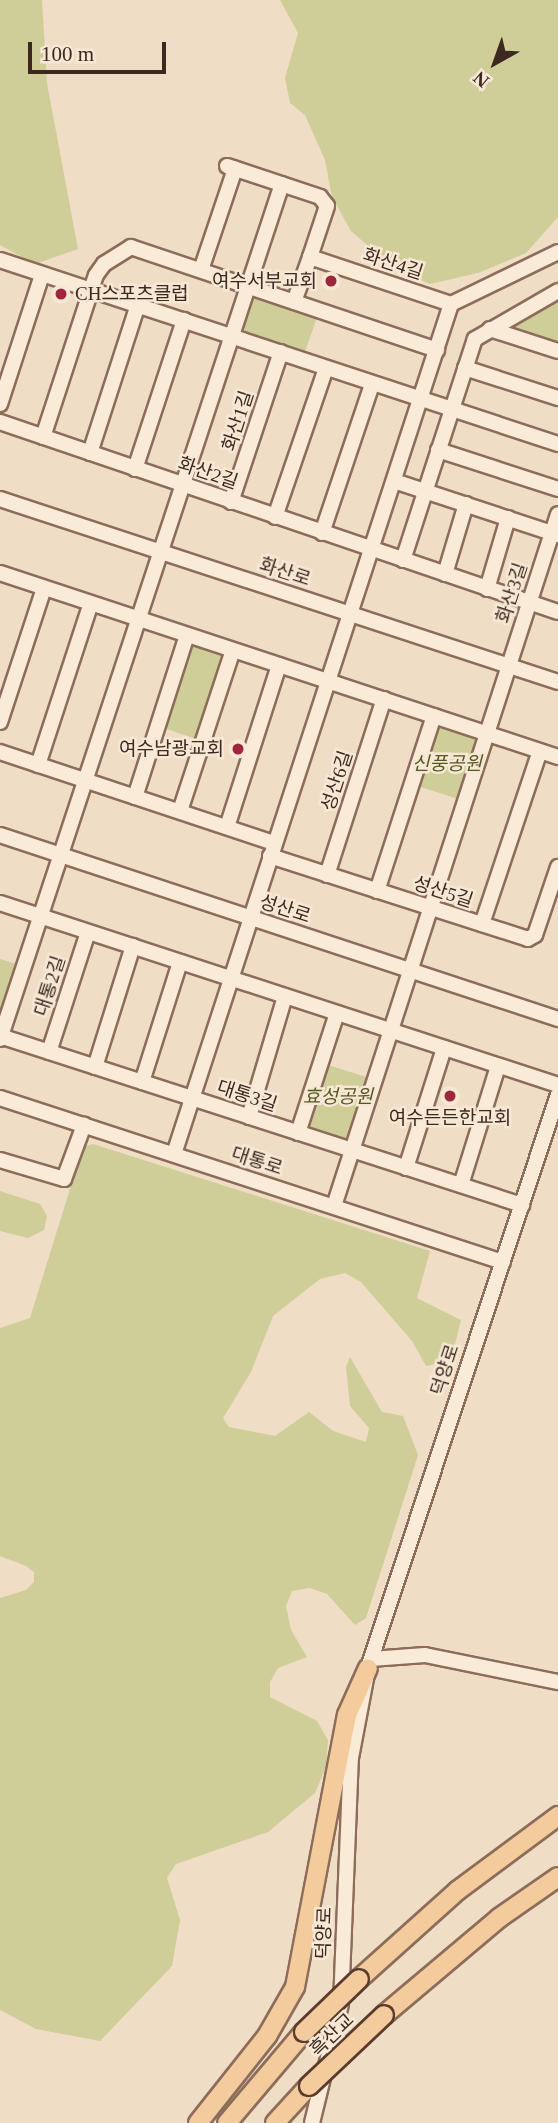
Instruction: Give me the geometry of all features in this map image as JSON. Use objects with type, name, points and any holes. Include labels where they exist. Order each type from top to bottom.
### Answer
[{"type":"main road","points":[[198,2123],[267,2036],[295,1987],[347,1715],[369,1664]]},
{"type":"main road","name":"흑산교","points":[[227,2123],[303,2032],[359,1979],[457,1891],[558,1816]]},
{"type":"main road","name":"흑산교","points":[[275,2123],[384,2015],[499,1918],[558,1877]]},
{"type":"street","points":[[201,270],[231,167],[320,197],[327,206],[294,302]]},
{"type":"street","points":[[249,286],[282,184]]},
{"type":"street","points":[[43,437],[90,289],[100,267],[131,247],[437,350]]},
{"type":"street","points":[[372,550],[452,304],[558,252]]},
{"type":"street","name":"화산4길","points":[[310,257],[452,304]]},
{"type":"street","points":[[0,260],[558,444]]},
{"type":"street","points":[[0,404],[42,275]]},
{"type":"street","name":"화산1길","points":[[140,619],[249,286]]},
{"type":"street","points":[[403,560],[475,339],[558,291]]},
{"type":"street","points":[[90,453],[138,304]]},
{"type":"street","points":[[135,468],[184,320]]},
{"type":"street","points":[[490,329],[558,351]]},
{"type":"street","name":"화산1길","points":[[231,502],[281,352]]},
{"type":"street","points":[[275,517],[326,368]]},
{"type":"street","points":[[465,368],[558,398]]},
{"type":"street","points":[[322,533],[372,384]]},
{"type":"street","name":"화산2길","points":[[0,422],[558,612]]},
{"type":"street","points":[[438,450],[558,489]]},
{"type":"street","points":[[394,481],[555,534]]},
{"type":"street","name":"화산로","points":[[0,499],[558,682]]},
{"type":"street","points":[[445,574],[466,504]]},
{"type":"street","name":"화산3길","points":[[487,733],[529,603],[555,534],[558,514]]},
{"type":"street","points":[[487,589],[508,518]]},
{"type":"street","name":"성산6길","points":[[232,978],[372,550]]},
{"type":"street","points":[[0,573],[558,757]]},
{"type":"street","points":[[0,722],[44,588]]},
{"type":"street","points":[[38,765],[91,603]]},
{"type":"street","points":[[85,780],[140,619]]},
{"type":"street","points":[[135,797],[187,635]]},
{"type":"street","points":[[180,811],[233,650]]},
{"type":"street","points":[[227,827],[279,665]]},
{"type":"street","name":"성산6길","points":[[327,875],[384,699]]},
{"type":"street","points":[[377,891],[434,716]]},
{"type":"street","points":[[334,1206],[350,1149],[487,733]]},
{"type":"street","points":[[482,924],[540,751]]},
{"type":"street","name":"성산5길","points":[[0,752],[227,827],[327,875],[532,939],[558,867]]},
{"type":"street","name":"대통2길","points":[[0,1037],[85,780]]},
{"type":"street","name":"성산로","points":[[0,835],[558,1019]]},
{"type":"street","points":[[0,903],[558,1085]]},
{"type":"street","name":"대통2길","points":[[49,1052],[88,932]]},
{"type":"street","points":[[95,1067],[133,946]]},
{"type":"street","points":[[142,1082],[180,962]]},
{"type":"street","points":[[174,1154],[232,978]]},
{"type":"street","points":[[248,1116],[285,996]]},
{"type":"street","points":[[298,1133],[337,1013]]},
{"type":"street","name":"대통3길","points":[[0,1037],[522,1205]]},
{"type":"street","points":[[406,1168],[444,1048]]},
{"type":"street","points":[[461,1185],[499,1066]]},
{"type":"street","name":"덕양로","points":[[312,2123],[341,2004],[350,1775],[369,1664],[558,1095]]},
{"type":"street","name":"대통로","points":[[0,1098],[503,1262]]},
{"type":"street","points":[[0,1160],[64,1179],[83,1125]]},
{"type":"street","points":[[369,1664],[425,1655],[558,1682]]},
{"type":"green space","points":[[0,0],[42,0],[47,83],[78,249],[35,264],[0,245]]},
{"type":"green space","points":[[280,0],[558,0],[558,217],[526,253],[478,273],[430,284],[396,270],[351,231],[332,197],[325,160],[305,115],[290,103],[285,78],[298,33]]},
{"type":"green space","points":[[256,296],[317,317],[305,352],[246,332],[242,326],[251,298]]},
{"type":"green space","points":[[558,297],[558,345],[511,332],[512,321]]},
{"type":"green space","points":[[197,641],[221,649],[224,659],[199,740],[164,728],[190,646]]},
{"type":"green space","name":"신풍공원","points":[[443,724],[474,734],[477,741],[458,799],[418,786],[436,728]]},
{"type":"green space","points":[[0,959],[17,964],[0,1018]]},
{"type":"green space","name":"효성공원","points":[[325,1064],[366,1077],[347,1140],[341,1143],[310,1133],[306,1126]]},
{"type":"green space","points":[[93,1144],[430,1251],[417,1298],[461,1320],[451,1360],[426,1366],[412,1341],[361,1282],[345,1273],[320,1279],[273,1316],[251,1372],[223,1418],[229,1427],[275,1436],[309,1412],[333,1431],[366,1442],[369,1428],[350,1406],[346,1367],[350,1357],[382,1412],[403,1416],[418,1455],[366,1618],[355,1625],[327,1594],[310,1588],[292,1591],[286,1606],[291,1630],[307,1657],[278,1668],[270,1682],[270,1697],[317,1721],[328,1740],[326,1767],[315,1793],[268,1832],[176,1864],[167,1878],[180,1920],[172,1966],[100,2041],[36,2029],[0,2010],[0,1598],[26,1590],[34,1582],[34,1572],[0,1556],[0,1328],[30,1318],[83,1147]]},
{"type":"green space","points":[[0,1191],[40,1204],[47,1216],[44,1230],[28,1238],[0,1231]]},
{"type":"place","name":"여수서부교회","points":[[331,281]]},
{"type":"place","name":"CH스포츠클럽","points":[[61,294]]},
{"type":"place","name":"여수남광교회","points":[[238,749]]},
{"type":"place","name":"여수든든한교회","points":[[450,1096]]}]
